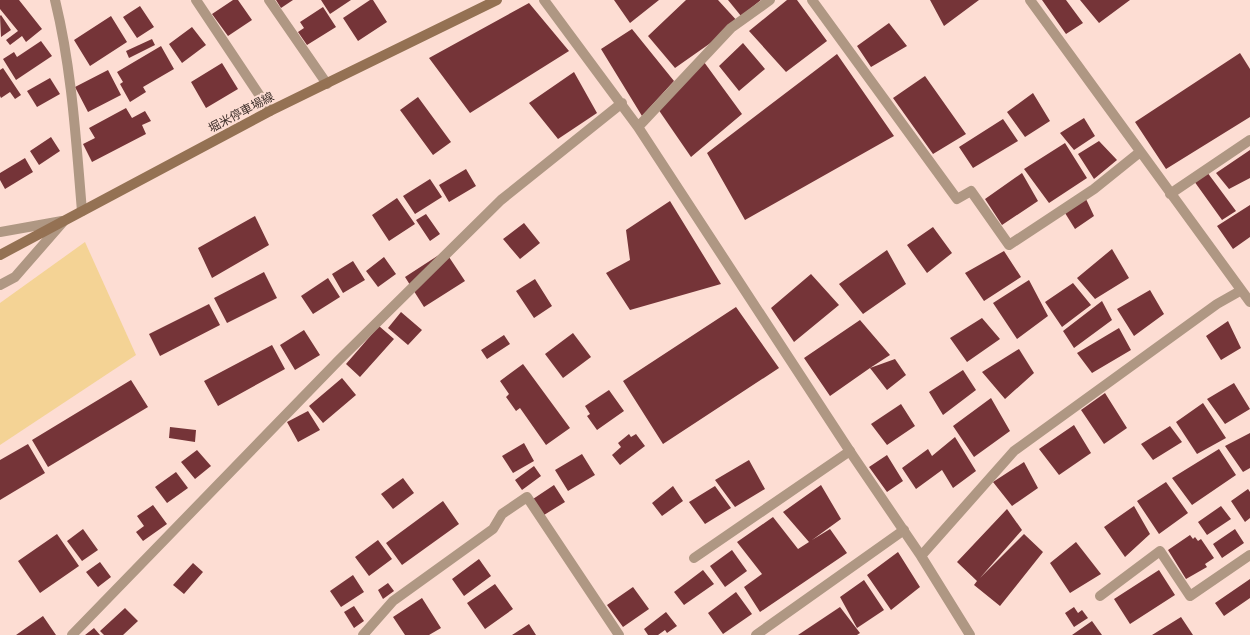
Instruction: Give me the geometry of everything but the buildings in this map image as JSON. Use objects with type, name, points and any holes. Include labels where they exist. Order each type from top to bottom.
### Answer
[{"type":"main road","name":"堀米停車場線","points":[[0,255],[270,112],[497,0]]},
{"type":"street","points":[[55,0],[60,20],[73,101],[82,211]]},
{"type":"street","points":[[196,0],[270,112]]},
{"type":"street","points":[[269,0],[327,84]]},
{"type":"street","points":[[544,0],[638,126],[850,451],[921,556],[970,635]]},
{"type":"street","points":[[638,126],[731,28],[770,0]]},
{"type":"street","points":[[812,0],[957,199],[971,191],[1009,245],[1094,189],[1140,152]]},
{"type":"street","points":[[1030,0],[1240,291],[1250,302]]},
{"type":"street","points":[[72,635],[339,360],[501,200],[622,103]]},
{"type":"street","points":[[1170,194],[1250,140]]},
{"type":"street","points":[[0,232],[64,220]]},
{"type":"street","points":[[0,285],[15,276],[64,220]]},
{"type":"street","points":[[921,556],[1014,451],[1217,304],[1240,291]]},
{"type":"street","points":[[694,558],[850,451]]},
{"type":"street","points":[[363,635],[393,601],[493,529],[502,514],[527,497],[620,635]]},
{"type":"street","points":[[756,635],[904,530]]},
{"type":"street","points":[[1100,596],[1160,551],[1190,596],[1250,555]]},
{"type":"shaded area","points":[[85,242],[136,355],[0,445],[0,303]]}]
